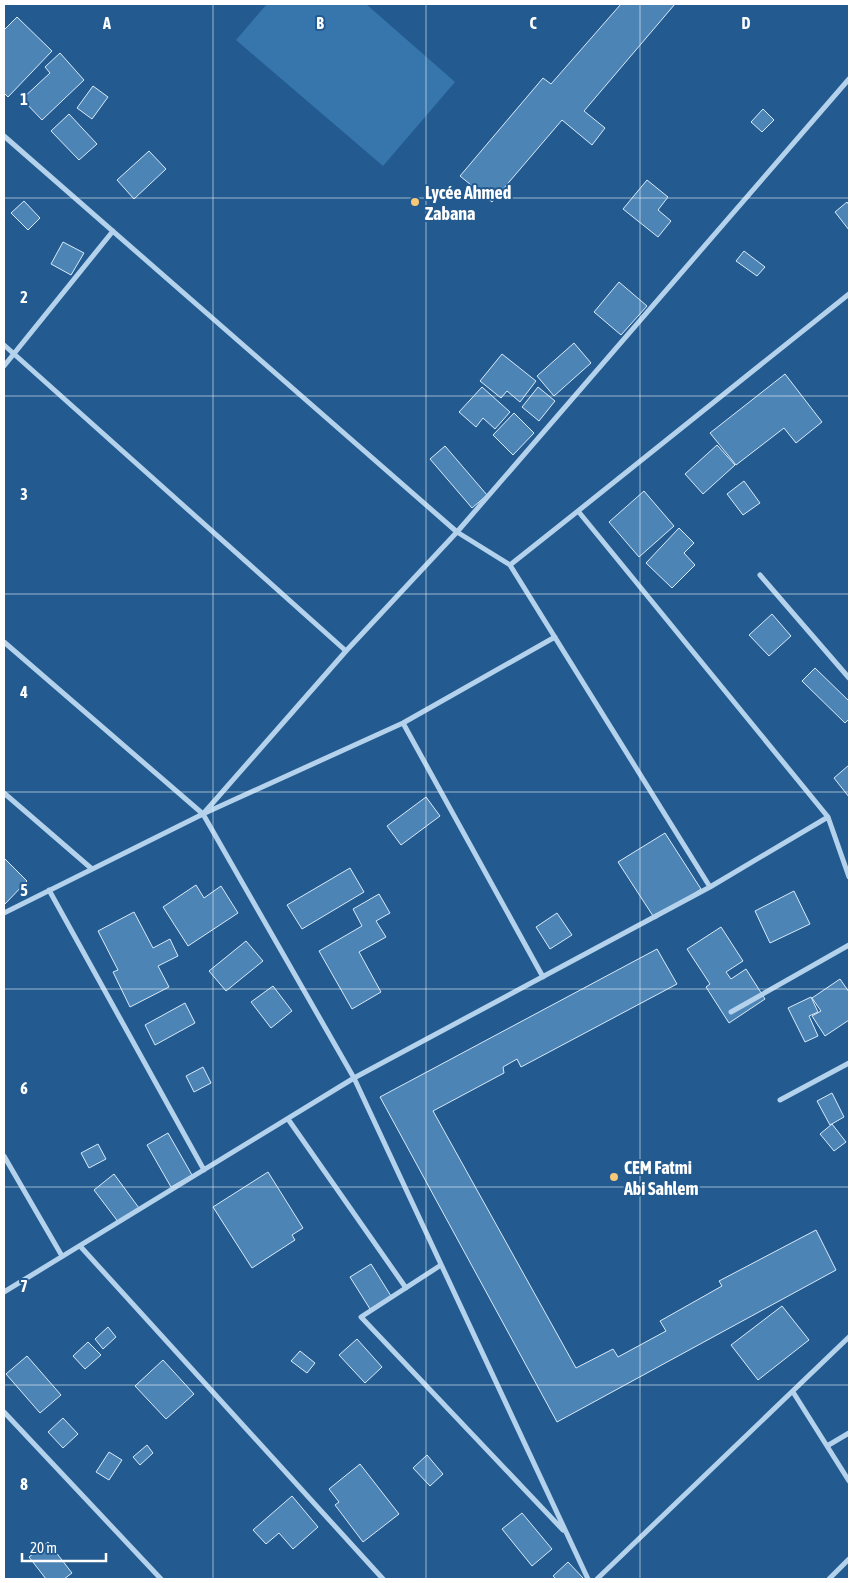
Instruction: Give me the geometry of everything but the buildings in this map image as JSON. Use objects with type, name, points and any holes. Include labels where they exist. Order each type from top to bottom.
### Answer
[{"type":"street","points":[[203,814],[346,651],[457,532],[849,79]]},
{"type":"street","points":[[4,136],[457,532],[510,565],[710,887]]},
{"type":"street","points":[[4,366],[113,232]]},
{"type":"street","points":[[510,565],[849,294]]},
{"type":"street","points":[[4,344],[346,651]]},
{"type":"street","points":[[578,511],[828,817],[849,876]]},
{"type":"street","points":[[760,575],[849,678]]},
{"type":"street","points":[[4,913],[203,814],[403,723],[555,637]]},
{"type":"street","points":[[4,642],[203,814],[354,1078],[588,1579]]},
{"type":"street","points":[[403,723],[543,977]]},
{"type":"street","points":[[4,793],[92,869]]},
{"type":"street","points":[[4,1292],[354,1078],[710,887],[828,817]]},
{"type":"street","points":[[49,890],[204,1170]]},
{"type":"street","points":[[731,1012],[849,945]]},
{"type":"street","points":[[780,1100],[849,1063]]},
{"type":"street","points":[[288,1119],[406,1288]]},
{"type":"street","points":[[4,1156],[62,1256]]},
{"type":"street","points":[[80,1246],[383,1579]]},
{"type":"street","points":[[442,1265],[362,1317],[568,1535]]},
{"type":"street","points":[[597,1579],[849,1337]]},
{"type":"street","points":[[793,1392],[849,1481]]},
{"type":"street","points":[[4,1412],[161,1579]]},
{"type":"street","points":[[827,1446],[849,1433]]},
{"type":"street","points":[[830,1579],[849,1559]]},
{"type":"shaded area","points":[[267,4],[366,4],[455,82],[383,166],[236,40]]},
{"type":"place","name":"Lycée Ahmed Zabana","points":[[415,202]]},
{"type":"place","name":"CEM Fatmi Abi Sahlem","points":[[614,1177]]}]
